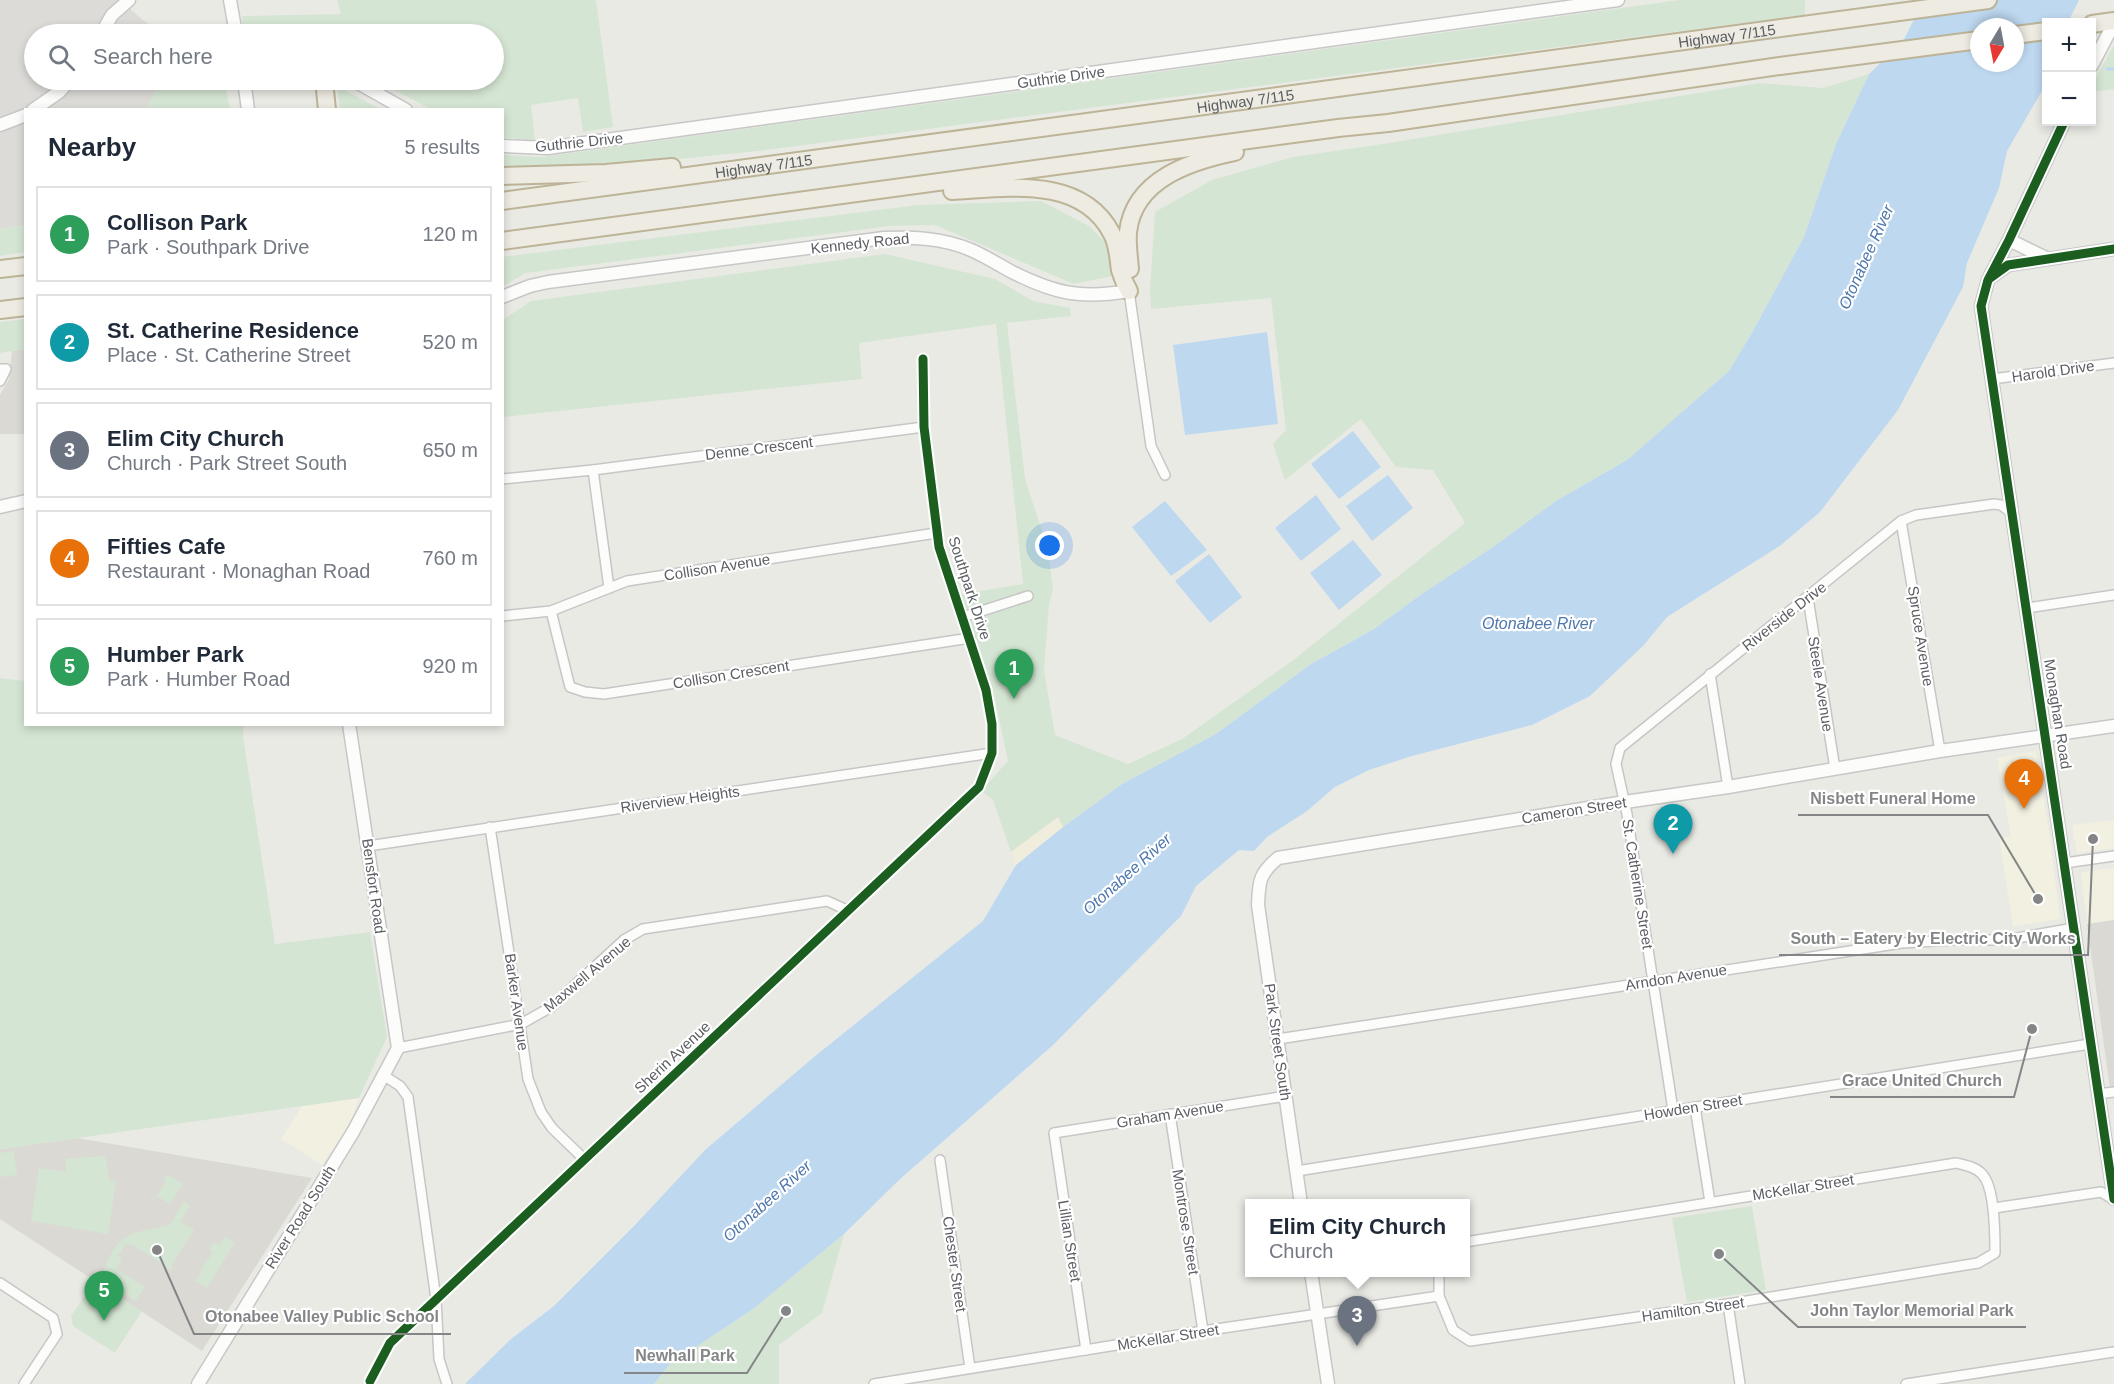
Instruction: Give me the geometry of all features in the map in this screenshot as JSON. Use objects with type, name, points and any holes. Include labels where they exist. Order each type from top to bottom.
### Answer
[{"type":"highway","name":"Highway 7/115","points":[[504,201],[1988,0]]},
{"type":"highway","points":[[2096,24],[2114,22]]},
{"type":"highway","points":[[2024,34],[2042,31]]},
{"type":"highway","points":[[504,241],[1388,123],[1780,66],[1970,41]]},
{"type":"highway","points":[[325,90],[327,108]]},
{"type":"highway","points":[[1129,291],[1128,231],[1136,205],[1151,186],[1164,177],[1214,157],[1388,123]]},
{"type":"highway","points":[[504,176],[606,173],[708,164],[750,167]]},
{"type":"highway","points":[[790,203],[1015,187],[1051,190],[1082,202],[1099,215],[1107,225],[1114,237],[1122,278],[1129,291]]},
{"type":"highway","points":[[0,269],[24,266]]},
{"type":"highway","points":[[0,310],[24,307]]},
{"type":"street","points":[[107,24],[112,15],[129,0]]},
{"type":"street","points":[[230,0],[234,24]]},
{"type":"street","name":"Guthrie Drive","points":[[504,146],[548,148],[1618,0]]},
{"type":"street","points":[[2096,56],[2114,22]]},
{"type":"street","points":[[36,108],[61,90]]},
{"type":"street","points":[[245,90],[248,108]]},
{"type":"street","points":[[371,90],[403,108]]},
{"type":"street","points":[[0,125],[24,116]]},
{"type":"street","name":"Monaghan Road","points":[[2062,126],[1988,280],[1981,306],[2114,1199]]},
{"type":"street","name":"Kennedy Road","points":[[504,296],[548,282],[884,238],[913,237],[934,239],[971,250],[1040,285],[1070,294],[1100,296],[1129,291]]},
{"type":"street","points":[[2009,240],[2048,258]]},
{"type":"street","points":[[1988,280],[2008,265],[2114,249]]},
{"type":"street","points":[[1129,291],[1151,446],[1165,475]]},
{"type":"street","name":"Southpark Drive","points":[[922,360],[924,427],[936,533],[986,690],[992,724],[992,753]]},
{"type":"street","name":"Harold Drive","points":[[1992,379],[2114,363]]},
{"type":"street","points":[[0,369],[6,369],[0,381]]},
{"type":"street","name":"Denne Crescent","points":[[504,479],[593,470],[924,427]]},
{"type":"street","points":[[593,470],[609,588]]},
{"type":"street","points":[[0,507],[24,501]]},
{"type":"street","name":"Riverside Drive","points":[[1625,802],[1616,764],[1620,748],[1902,521],[1916,515],[1994,504],[2001,505],[2012,513]]},
{"type":"street","name":"Spruce Avenue","points":[[1902,521],[1940,751]]},
{"type":"street","name":"Collison Avenue","points":[[504,616],[550,610],[627,581],[936,533]]},
{"type":"street","points":[[2026,608],[2114,595]]},
{"type":"street","points":[[963,617],[1028,596]]},
{"type":"street","name":"Steele Avenue","points":[[1808,598],[1834,769]]},
{"type":"street","name":"Collison Crescent","points":[[550,610],[570,687],[585,692],[604,694],[970,638]]},
{"type":"street","points":[[1710,674],[1728,787]]},
{"type":"street","name":"Bensfort Road","points":[[349,726],[398,1048]]},
{"type":"street","name":"Cameron Street","points":[[1258,881],[1265,869],[1278,858],[1940,751],[2114,726]]},
{"type":"street","name":"Riverview Heights","points":[[368,846],[992,753]]},
{"type":"street","name":"Sherin Avenue","points":[[370,1381],[390,1343],[980,787],[992,753]]},
{"type":"street","name":"St. Catherine Street","points":[[1625,802],[1673,1110]]},
{"type":"street","name":"Barker Avenue","points":[[490,826],[528,1079],[541,1112],[552,1128],[585,1160]]},
{"type":"street","points":[[2065,862],[2114,856]]},
{"type":"street","name":"Park Street South","points":[[1258,881],[1258,905],[1300,1199]]},
{"type":"street","name":"Maxwell Avenue","points":[[398,1048],[521,1024],[551,1007],[624,940],[643,929],[827,901],[849,911]]},
{"type":"street","name":"Arndon Avenue","points":[[1278,1039],[1902,943],[2006,940],[2074,928]]},
{"type":"street","name":"Howden Street","points":[[1297,1171],[2090,1044]]},
{"type":"street","name":"River Road South","points":[[198,1384],[353,1132],[398,1048]]},
{"type":"street","points":[[383,1076],[400,1086],[408,1097],[436,1299],[439,1359],[447,1384]]},
{"type":"street","points":[[2098,1094],[2114,1092]]},
{"type":"street","name":"Graham Avenue","points":[[1054,1133],[1286,1096]]},
{"type":"street","points":[[1695,1107],[1710,1202]]},
{"type":"street","name":"Montrose Street","points":[[1170,1114],[1203,1331]]},
{"type":"street","name":"Lillian Street","points":[[1054,1133],[1086,1350]]},
{"type":"street","name":"Chester Street","points":[[940,1160],[970,1368]]},
{"type":"street","name":"McKellar Street","points":[[1470,1241],[1956,1163],[1971,1167],[1983,1174],[1994,1208]]},
{"type":"street","points":[[1994,1208],[2101,1192],[2114,1199]]},
{"type":"street","name":"Hamilton Street","points":[[1439,1296],[1453,1330],[1470,1341],[1728,1304],[1978,1263],[1995,1253],[1994,1208]]},
{"type":"street","points":[[1312,1277],[1328,1384]]},
{"type":"street","points":[[1439,1277],[1439,1296]]},
{"type":"street","points":[[0,1283],[53,1318],[57,1334],[24,1384]]},
{"type":"street","name":"McKellar Street","points":[[874,1384],[1439,1296]]},
{"type":"street","points":[[1728,1304],[1740,1384]]},
{"type":"street","points":[[1906,1384],[2114,1352]]},
{"type":"shaded area","points":[[0,0],[130,0],[131,10],[148,24],[24,24],[24,90],[157,90],[146,108],[24,108],[24,225],[0,229]]},
{"type":"shaded area","points":[[24,349],[24,434],[0,434],[0,395],[9,379],[12,351]]},
{"type":"shaded area","points":[[2036,751],[2060,919],[2013,926],[1999,838],[2011,836],[1997,758]]},
{"type":"shaded area","points":[[2114,820],[2114,848],[2077,853],[2072,825]]},
{"type":"shaded area","points":[[2114,868],[2114,920],[2087,924],[2081,875],[2084,872]]},
{"type":"shaded area","points":[[2114,920],[2114,1087],[2110,1088],[2087,924]]},
{"type":"shaded area","points":[[359,1098],[351,1122],[322,1165],[281,1139],[302,1106]]},
{"type":"shaded area","points":[[77,1138],[312,1178],[202,1351],[0,1219],[0,1149]]},
{"type":"green space","points":[[337,0],[596,0],[613,127],[583,132],[578,98],[531,105],[535,141],[504,137],[504,108],[428,108],[395,90],[504,90],[504,24],[242,24],[242,16],[341,14]]},
{"type":"green space","points":[[1679,0],[1805,0],[1805,15],[758,151],[649,162],[504,168],[504,155],[542,157]]},
{"type":"green space","points":[[2114,45],[2114,89],[2096,91],[2096,78]]},
{"type":"green space","points":[[1869,74],[1836,144],[1804,237],[1729,371],[1627,460],[1556,501],[1374,629],[1311,664],[1216,734],[1122,784],[1063,827],[1058,818],[1011,852],[993,800],[981,791],[1008,761],[992,686],[961,594],[1023,584],[996,324],[859,343],[862,379],[504,417],[504,319],[531,301],[885,254],[995,279],[1033,301],[1070,308],[1071,316],[1007,323],[1025,479],[1047,546],[1053,589],[1049,605],[1044,670],[1055,735],[1128,764],[1182,739],[1292,661],[1465,523],[1433,470],[1396,467],[1361,419],[1285,480],[1273,444],[1286,430],[1271,298],[1151,309],[1155,212],[1212,180],[1293,157],[1760,83],[1823,88]]},
{"type":"green space","points":[[157,90],[226,90],[230,108],[146,108]]},
{"type":"green space","points":[[338,90],[344,90],[378,108],[340,108]]},
{"type":"green space","points":[[1041,201],[1089,226],[1109,246],[1112,276],[1074,284],[935,225],[890,226],[526,273],[504,285],[504,257],[918,205]]},
{"type":"green space","points":[[24,225],[24,252],[0,256],[0,229]]},
{"type":"green space","points":[[24,319],[24,349],[0,353],[0,322]]},
{"type":"green space","points":[[0,678],[24,681],[24,726],[244,726],[243,736],[275,944],[370,932],[387,1037],[359,1098],[0,1149]]},
{"type":"green space","points":[[14,1151],[17,1175],[0,1177],[0,1153]]},
{"type":"green space","points":[[103,1156],[106,1159],[109,1180],[116,1181],[108,1234],[31,1221],[39,1168],[66,1172],[66,1159]]},
{"type":"green space","points":[[167,1174],[183,1184],[170,1204],[157,1196],[166,1182],[163,1180]]},
{"type":"green space","points":[[184,1201],[190,1206],[180,1222],[194,1230],[171,1266],[173,1267],[171,1270],[126,1243],[118,1256],[122,1258],[116,1269],[145,1287],[135,1301],[107,1283],[103,1273],[114,1249],[120,1242],[135,1233],[170,1225]]},
{"type":"green space","points":[[1752,1206],[1766,1290],[1687,1302],[1672,1218]]},
{"type":"green space","points":[[844,1234],[822,1313],[779,1345],[779,1384],[654,1384],[669,1365],[753,1309]]},
{"type":"green space","points":[[225,1237],[235,1242],[207,1288],[196,1281],[213,1252],[209,1250],[214,1242],[220,1245]]},
{"type":"green space","points":[[95,1281],[142,1311],[115,1353],[73,1326],[71,1316]]},
{"type":"sand","points":[[1058,817],[1063,827],[1016,865],[1011,852]]},
{"type":"water","name":"Otonabee River","points":[[1924,0],[2079,0],[2070,18],[2042,18],[2042,91],[2007,151],[1999,188],[1967,263],[1963,287],[1898,410],[1820,512],[1781,545],[1667,617],[1643,646],[1590,696],[1532,725],[1412,756],[1369,770],[1335,787],[1307,811],[1267,837],[1254,851],[1239,850],[1196,886],[1181,916],[1053,1045],[899,1180],[844,1234],[753,1309],[669,1365],[654,1384],[465,1384],[511,1339],[554,1306],[635,1225],[705,1150],[814,1057],[983,921],[1016,865],[1063,827],[1122,784],[1216,734],[1311,664],[1374,629],[1556,501],[1627,460],[1729,371],[1804,237],[1836,144],[1869,74],[1902,43]]},
{"type":"water","points":[[1267,332],[1278,424],[1185,435],[1173,345]]},
{"type":"water","points":[[1353,431],[1381,467],[1339,499],[1311,464]]},
{"type":"water","points":[[1388,475],[1413,508],[1372,541],[1346,506]]},
{"type":"water","points":[[1316,495],[1341,529],[1301,561],[1275,528]]},
{"type":"water","points":[[1165,501],[1207,550],[1171,576],[1132,527]]},
{"type":"water","points":[[1353,540],[1382,575],[1339,610],[1310,573]]},
{"type":"water","points":[[1209,554],[1242,597],[1210,623],[1175,581]]},
{"type":"waterway","points":[[2107,69],[2114,69]]},
{"type":"cycle path","points":[[2062,126],[1988,280],[1981,306],[2114,1199]]},
{"type":"cycle path","points":[[1990,278],[2008,265],[2114,249]]},
{"type":"cycle path","points":[[370,1381],[390,1343],[979,787],[992,753],[992,724],[986,690],[939,547],[924,427],[923,359]]},
{"type":"place","name":"Collison Park","points":[[1014,699]]},
{"type":"place","name":"Fifties Cafe","points":[[2024,809]]},
{"type":"place","name":"South – Eatery by Electric City Works","points":[[2093,839]]},
{"type":"place","name":"St. Catherine Residence","points":[[1673,854]]},
{"type":"place","name":"Nisbett Funeral Home","points":[[2038,899]]},
{"type":"place","name":"Grace United Church","points":[[2032,1029]]},
{"type":"place","name":"Otonabee Valley Public School","points":[[157,1250]]},
{"type":"place","name":"John Taylor Memorial Park","points":[[1719,1254]]},
{"type":"place","name":"Newhall Park","points":[[786,1311]]},
{"type":"place","name":"Humber Park","points":[[104,1321]]},
{"type":"place","name":"Elim City Church","points":[[1357,1346]]}]
